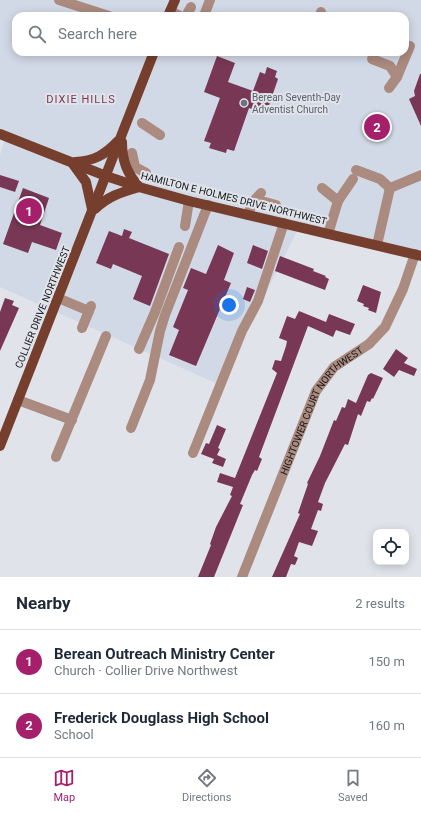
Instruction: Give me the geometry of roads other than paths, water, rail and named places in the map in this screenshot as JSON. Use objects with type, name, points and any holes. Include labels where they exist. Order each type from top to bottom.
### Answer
[{"type":"main road","points":[[170,12],[175,0]]},
{"type":"main road","name":"COLLIER DRIVE NORTHWEST","points":[[0,446],[152,56]]},
{"type":"main road","name":"HAMILTON E HOLMES DRIVE NORTHWEST","points":[[0,134],[106,176],[139,187],[188,201],[418,255]]},
{"type":"main road","points":[[92,211],[86,182],[72,163],[98,158],[108,152],[122,136]]},
{"type":"main road","points":[[92,211],[104,200],[113,195],[139,187],[125,167],[122,155],[122,136]]},
{"type":"street","points":[[59,0],[96,12]]},
{"type":"street","points":[[205,12],[210,0]]},
{"type":"street","points":[[374,56],[372,60],[390,66],[397,77]]},
{"type":"street","points":[[389,88],[397,77],[405,56]]},
{"type":"street","points":[[142,123],[160,135]]},
{"type":"street","points":[[132,153],[135,167],[146,173]]},
{"type":"street","points":[[328,234],[338,201],[354,174],[380,179],[390,188]]},
{"type":"street","points":[[390,188],[421,175]]},
{"type":"street","points":[[322,188],[338,201]]},
{"type":"street","points":[[377,245],[390,188]]},
{"type":"street","points":[[248,215],[252,203],[261,193]]},
{"type":"street","points":[[185,226],[188,201]]},
{"type":"street","points":[[252,203],[265,202],[275,208],[272,220]]},
{"type":"street","points":[[131,428],[150,380],[160,331],[165,315],[208,205]]},
{"type":"street","points":[[192,453],[242,331],[258,301],[284,223]]},
{"type":"street","points":[[139,349],[155,312],[179,247]]},
{"type":"street","name":"HIGHTOWER COURT NORTHWEST","points":[[242,577],[316,391],[334,366],[369,344],[385,327],[418,255]]},
{"type":"street","points":[[58,298],[90,308],[82,328]]},
{"type":"street","points":[[56,457],[106,336]]},
{"type":"street","points":[[18,400],[72,420]]},
{"type":"place","name":"Berean Seventh-Day Adventist Church","points":[[244,103]]},
{"type":"place","name":"Frederick Douglass High School","points":[[377,127]]},
{"type":"place","name":"Berean Outreach Ministry Center","points":[[29,211]]},
{"type":"district","name":"DIXIE HILLS","points":[[81,99]]}]
